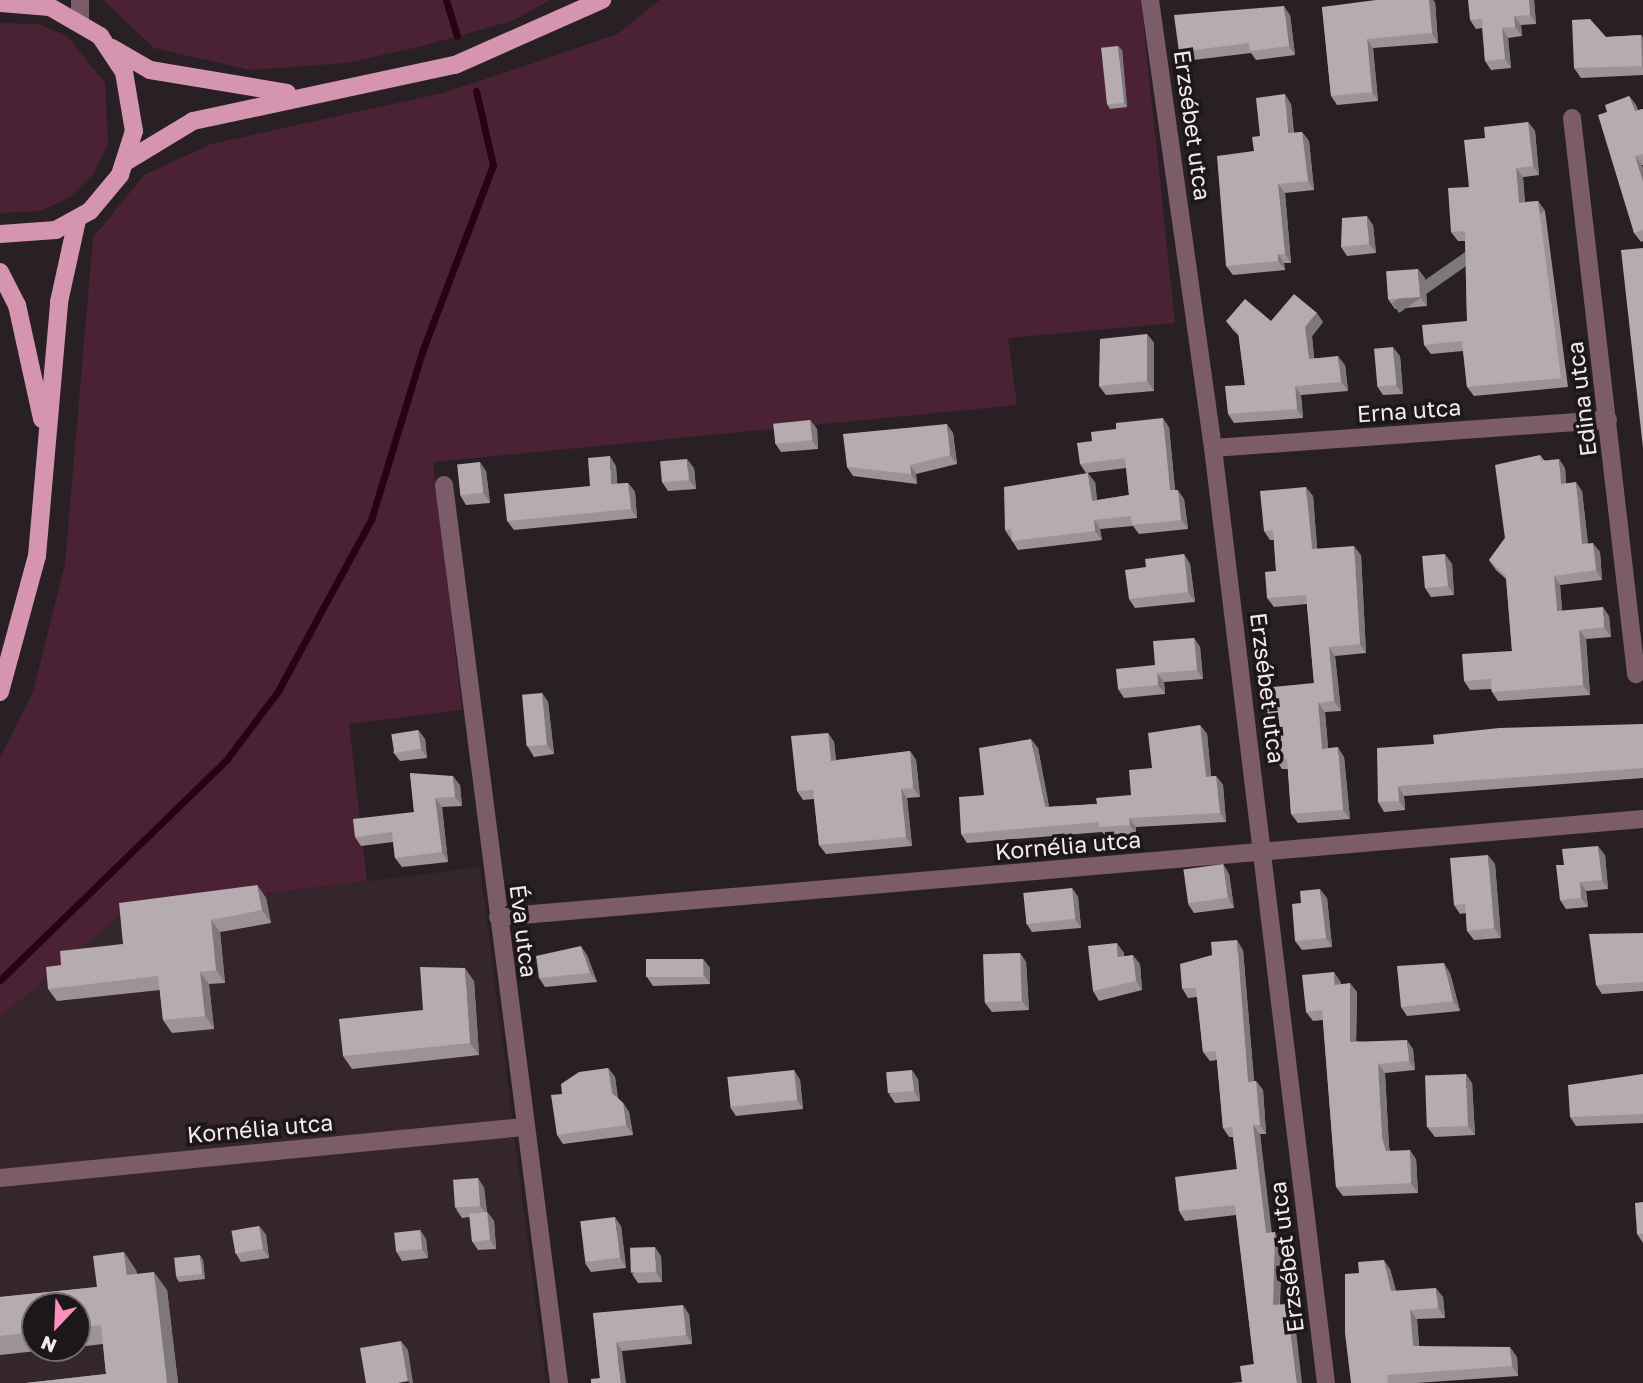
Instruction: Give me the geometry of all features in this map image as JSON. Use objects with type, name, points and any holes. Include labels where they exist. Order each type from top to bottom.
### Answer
[{"type":"main road","points":[[127,160],[193,121],[297,95],[455,65],[602,0]]},
{"type":"main road","points":[[0,3],[50,6],[80,20],[109,46],[150,69],[297,95]]},
{"type":"main road","points":[[0,234],[33,235],[77,220],[112,188],[127,160],[133,101],[109,46]]},
{"type":"main road","points":[[0,692],[37,556],[59,302],[77,220]]},
{"type":"main road","points":[[0,272],[29,349],[46,443]]},
{"type":"street","points":[[80,0],[80,20]]},
{"type":"street","name":"Erzsébet utca","points":[[1150,0],[1213,448],[1326,1383]]},
{"type":"street","name":"Edina utca","points":[[1572,118],[1636,674]]},
{"type":"street","name":"Erna utca","points":[[1213,448],[1608,420]]},
{"type":"street","name":"Éva utca","points":[[444,485],[524,1127],[559,1383]]},
{"type":"street","name":"Kornélia utca","points":[[498,916],[1643,819]]},
{"type":"street","name":"Kornélia utca","points":[[0,1178],[524,1127]]},
{"type":"shaded area","points":[[103,0],[550,0],[512,21],[423,46],[346,63],[250,70],[154,48]]},
{"type":"shaded area","points":[[660,0],[1141,0],[1175,323],[1008,338],[1017,405],[433,462],[462,710],[349,724],[367,881],[123,912],[0,1018],[0,758],[33,692],[65,564],[93,238],[144,175],[211,144],[443,93],[617,34]]},
{"type":"shaded area","points":[[0,23],[38,24],[67,36],[105,83],[108,144],[93,174],[70,197],[40,211],[0,213]]},
{"type":"shaded area","points":[[480,867],[546,1383],[0,1383],[0,1018],[123,912]]},
{"type":"building","points":[[1376,0],[1429,0],[1432,33],[1367,39],[1372,92],[1331,96],[1322,7]]},
{"type":"building","points":[[1468,0],[1529,0],[1530,15],[1514,16],[1515,27],[1502,28],[1505,59],[1485,61],[1482,19],[1470,20]]},
{"type":"building","points":[[1284,6],[1289,46],[1250,51],[1249,43],[1179,52],[1174,15]]},
{"type":"building","points":[[1590,19],[1606,37],[1641,35],[1642,66],[1574,68],[1572,20]]},
{"type":"building","points":[[1118,46],[1124,103],[1107,104],[1101,48]]},
{"type":"building","points":[[1285,94],[1288,133],[1302,132],[1308,181],[1278,184],[1285,254],[1278,254],[1278,261],[1226,266],[1217,156],[1254,151],[1252,137],[1260,136],[1256,98]]},
{"type":"building","points":[[1629,96],[1635,111],[1643,109],[1643,154],[1635,156],[1643,182],[1643,230],[1634,233],[1598,115],[1607,112],[1605,105]]},
{"type":"building","points":[[1528,122],[1533,166],[1516,168],[1519,203],[1538,201],[1561,378],[1467,387],[1462,341],[1424,345],[1422,325],[1467,321],[1465,231],[1451,232],[1448,188],[1469,187],[1464,140],[1485,138],[1484,127]]},
{"type":"building","points":[[1367,216],[1369,244],[1341,247],[1342,218]]},
{"type":"building","points":[[1643,248],[1643,448],[1621,250]]},
{"type":"building","points":[[1418,269],[1420,297],[1388,299],[1386,271]]},
{"type":"building","points":[[1294,294],[1317,313],[1305,327],[1309,359],[1338,356],[1341,382],[1295,386],[1297,409],[1228,414],[1225,386],[1245,385],[1238,332],[1226,321],[1245,299],[1271,321]]},
{"type":"building","points":[[1147,334],[1147,381],[1099,386],[1100,339]]},
{"type":"building","points":[[1393,347],[1396,385],[1377,387],[1374,349]]},
{"type":"building","points":[[1163,418],[1170,490],[1178,490],[1181,520],[1132,525],[1131,516],[1094,520],[1095,531],[1012,541],[1011,529],[1005,530],[1004,487],[1088,473],[1092,501],[1129,495],[1125,458],[1080,464],[1077,443],[1092,441],[1091,432],[1116,429],[1116,423]]},
{"type":"building","points":[[810,420],[812,440],[775,444],[773,424]]},
{"type":"building","points":[[947,424],[950,455],[910,465],[911,474],[847,467],[843,434]]},
{"type":"building","points":[[1540,455],[1541,461],[1559,459],[1561,484],[1576,482],[1582,544],[1593,543],[1596,570],[1554,576],[1557,611],[1603,607],[1604,627],[1579,630],[1583,685],[1492,692],[1491,679],[1464,681],[1462,654],[1512,651],[1506,576],[1489,560],[1505,538],[1495,465]]},
{"type":"building","points":[[610,456],[611,484],[628,483],[631,509],[507,521],[504,494],[590,486],[588,458]]},
{"type":"building","points":[[687,459],[689,480],[662,482],[660,461]]},
{"type":"building","points":[[480,462],[483,493],[460,495],[457,464]]},
{"type":"building","points":[[1306,487],[1312,549],[1354,546],[1360,644],[1329,647],[1334,701],[1318,703],[1322,749],[1338,747],[1343,810],[1291,814],[1287,759],[1276,760],[1263,688],[1314,683],[1306,595],[1267,598],[1265,572],[1276,571],[1273,530],[1264,531],[1260,491]]},
{"type":"building","points":[[1184,554],[1188,592],[1129,599],[1125,570],[1146,567],[1145,559]]},
{"type":"building","points":[[1445,554],[1448,586],[1425,588],[1422,556]]},
{"type":"building","points":[[1194,638],[1197,670],[1157,673],[1158,685],[1118,689],[1116,669],[1155,665],[1153,641]]},
{"type":"building","points":[[542,693],[547,745],[527,747],[522,695]]},
{"type":"building","points":[[1643,724],[1643,768],[1398,786],[1399,801],[1378,802],[1377,748],[1434,744],[1433,735],[1499,728]]},
{"type":"building","points":[[1200,725],[1206,777],[1216,776],[1220,813],[1129,818],[1130,825],[1099,827],[1099,822],[961,834],[959,797],[984,795],[979,748],[1031,739],[1045,807],[1097,804],[1096,798],[1131,795],[1129,770],[1152,768],[1148,733]]},
{"type":"building","points":[[418,730],[421,749],[394,753],[391,734]]},
{"type":"building","points":[[828,733],[831,761],[910,751],[913,788],[901,789],[906,837],[819,845],[813,790],[797,791],[791,736]]},
{"type":"building","points":[[410,773],[453,776],[455,797],[435,798],[442,852],[395,858],[392,832],[355,837],[353,819],[414,812]]},
{"type":"building","points":[[1598,846],[1602,880],[1580,882],[1581,898],[1560,900],[1556,865],[1564,865],[1562,849]]},
{"type":"building","points":[[1488,855],[1494,928],[1467,931],[1465,904],[1454,905],[1450,858]]},
{"type":"building","points":[[1223,864],[1228,898],[1188,903],[1183,870]]},
{"type":"building","points":[[257,885],[262,910],[211,920],[216,970],[200,972],[205,1016],[163,1020],[158,976],[48,989],[46,967],[61,965],[60,951],[123,944],[119,903]]},
{"type":"building","points":[[1072,888],[1075,919],[1027,924],[1023,893]]},
{"type":"building","points":[[1320,889],[1326,938],[1295,941],[1292,904],[1301,903],[1300,891]]},
{"type":"building","points":[[1643,933],[1643,982],[1596,985],[1589,934]]},
{"type":"building","points":[[1237,940],[1248,1082],[1256,1081],[1260,1125],[1253,1125],[1266,1233],[1275,1232],[1273,1305],[1287,1304],[1297,1383],[1231,1383],[1242,1382],[1240,1366],[1254,1364],[1235,1205],[1179,1211],[1175,1177],[1237,1169],[1232,1127],[1223,1128],[1216,1051],[1203,1052],[1196,988],[1182,988],[1180,964],[1212,955],[1211,942]]},
{"type":"building","points":[[1117,943],[1118,957],[1133,955],[1136,981],[1093,991],[1088,946]]},
{"type":"building","points":[[581,946],[590,973],[539,978],[536,956]]},
{"type":"building","points":[[1020,953],[1022,1001],[985,1002],[983,954]]},
{"type":"building","points":[[646,959],[703,959],[703,977],[646,977]]},
{"type":"building","points":[[1444,963],[1453,1001],[1401,1007],[1397,966]]},
{"type":"building","points":[[420,967],[465,968],[470,1043],[343,1056],[339,1019],[423,1010]]},
{"type":"building","points":[[1334,972],[1335,985],[1350,983],[1350,1042],[1407,1040],[1409,1061],[1378,1064],[1382,1138],[1386,1151],[1410,1150],[1411,1183],[1336,1187],[1322,1010],[1306,1012],[1302,975]]},
{"type":"building","points":[[608,1068],[612,1093],[623,1103],[626,1125],[557,1135],[551,1095],[562,1094],[561,1084],[579,1072]]},
{"type":"building","points":[[794,1070],[797,1100],[731,1107],[727,1077]]},
{"type":"building","points":[[912,1070],[914,1091],[888,1093],[886,1072]]},
{"type":"building","points":[[1466,1074],[1468,1126],[1427,1127],[1425,1075]]},
{"type":"building","points":[[1643,1074],[1643,1114],[1570,1117],[1568,1085]]},
{"type":"building","points":[[478,1178],[480,1206],[455,1208],[453,1180]]},
{"type":"building","points":[[1643,1202],[1643,1234],[1637,1234],[1635,1203]]},
{"type":"building","points":[[487,1212],[490,1240],[472,1242],[469,1214]]},
{"type":"building","points":[[615,1217],[620,1258],[585,1262],[580,1221]]},
{"type":"building","points":[[259,1226],[263,1249],[235,1254],[231,1231]]},
{"type":"building","points":[[420,1230],[422,1249],[396,1252],[394,1233]]},
{"type":"building","points":[[655,1247],[656,1272],[631,1273],[630,1248]]},
{"type":"building","points":[[124,1252],[127,1275],[154,1272],[167,1383],[26,1383],[106,1374],[101,1325],[91,1326],[91,1292],[48,1292],[97,1287],[93,1256]]},
{"type":"building","points":[[200,1255],[202,1274],[176,1277],[174,1258]]},
{"type":"building","points":[[1384,1260],[1391,1291],[1436,1288],[1438,1308],[1410,1310],[1413,1346],[1510,1347],[1512,1366],[1387,1375],[1388,1383],[1351,1383],[1345,1333],[1345,1274],[1359,1273],[1358,1262]]},
{"type":"building","points":[[21,1295],[21,1334],[0,1336],[0,1297]]},
{"type":"building","points":[[683,1305],[686,1335],[616,1342],[621,1383],[591,1383],[591,1379],[600,1378],[593,1313]]},
{"type":"building","points":[[401,1341],[408,1381],[366,1383],[360,1348]]},
{"type":"waterway","points":[[446,0],[457,35]]},
{"type":"waterway","points":[[0,980],[227,759],[278,691],[371,520],[422,352],[493,165],[476,91]]}]
